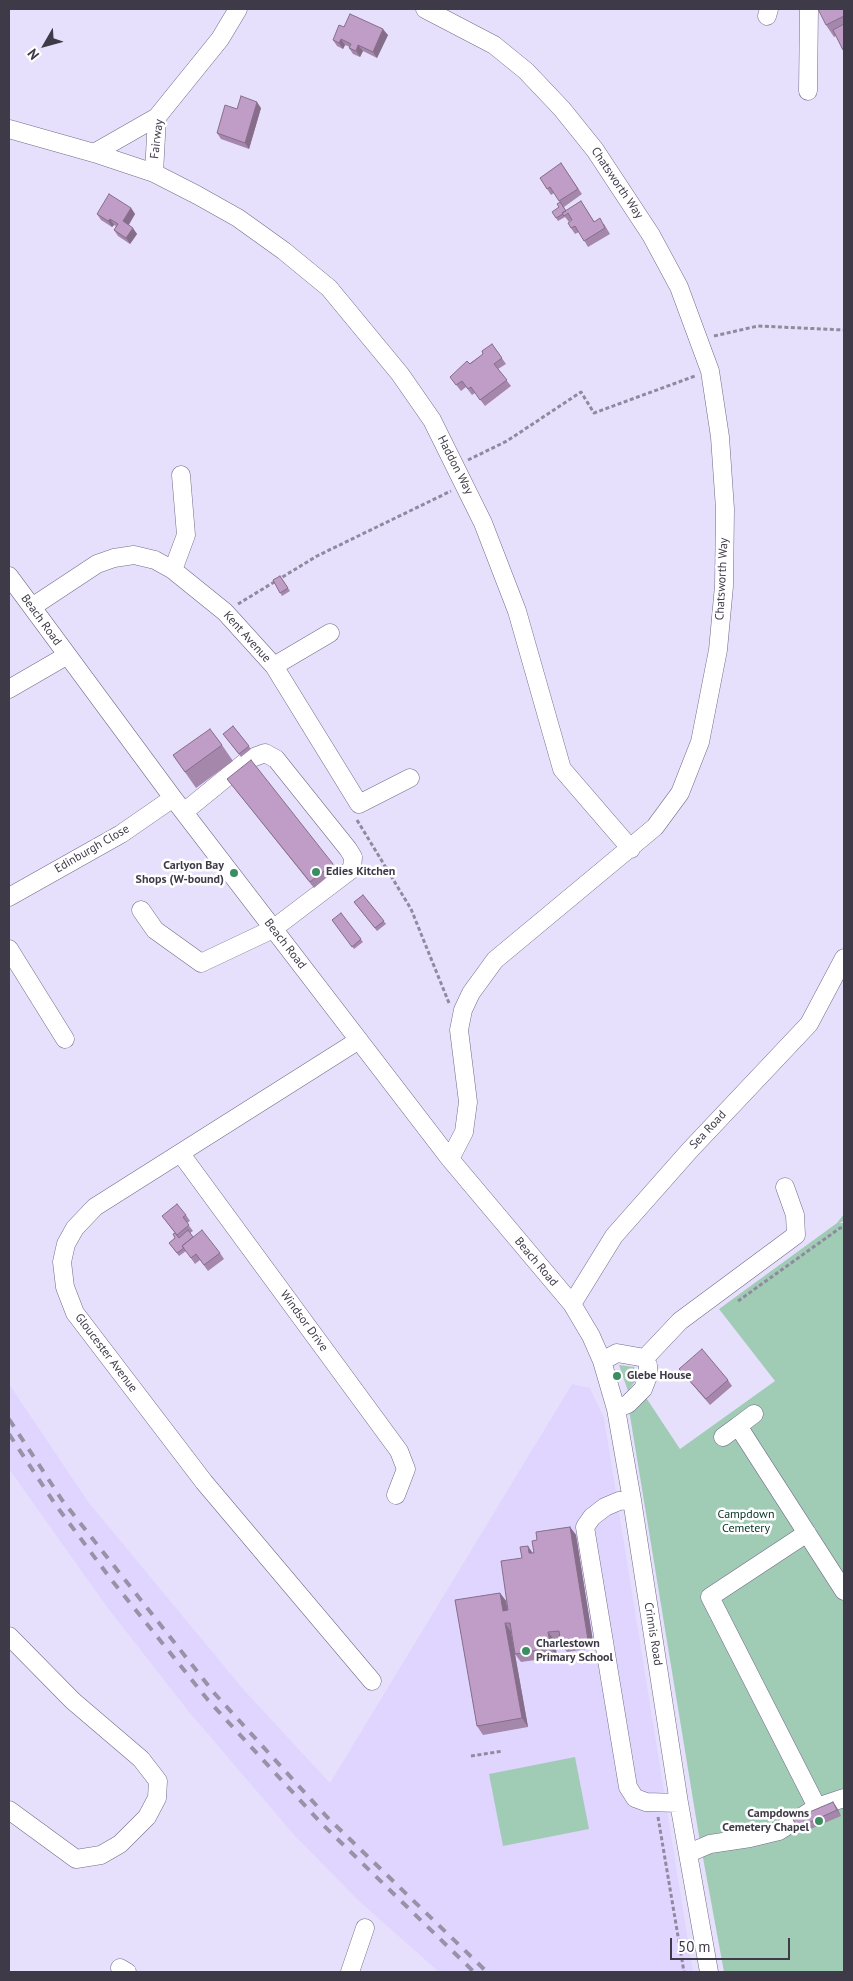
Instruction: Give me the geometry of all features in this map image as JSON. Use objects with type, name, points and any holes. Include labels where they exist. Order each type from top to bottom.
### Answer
[{"type":"street","name":"Fairway","points":[[9,129],[94,153],[154,173],[157,117],[220,39],[238,9]]},
{"type":"street","name":"Chatsworth Way","points":[[426,9],[494,45],[526,71],[562,109],[595,150],[651,235],[679,287],[710,371],[720,437],[725,509],[724,586],[718,650],[700,742],[680,793],[655,827],[513,943],[495,960],[471,993],[463,1010],[459,1030],[468,1102],[464,1132],[450,1159]]},
{"type":"street","points":[[808,91],[809,9]]},
{"type":"street","points":[[94,153],[157,117]]},
{"type":"street","name":"Haddon Way","points":[[154,173],[238,218],[284,251],[329,288],[400,374],[432,420],[484,523],[518,611],[562,769],[631,848]]},
{"type":"street","points":[[173,570],[186,535],[181,475]]},
{"type":"street","name":"Kent Avenue","points":[[32,607],[97,564],[114,558],[134,555],[156,560],[173,570],[225,612],[274,666],[359,804]]},
{"type":"street","name":"Beach Road","points":[[9,576],[66,656],[178,805],[450,1159],[572,1304]]},
{"type":"street","points":[[274,666],[330,633]]},
{"type":"street","points":[[9,689],[66,656]]},
{"type":"street","name":"Edinburgh Close","points":[[9,897],[120,834],[178,805],[250,760],[265,753],[276,759],[353,857],[352,869],[273,929]]},
{"type":"street","points":[[359,804],[410,778]]},
{"type":"street","points":[[141,910],[155,930],[201,963],[273,929]]},
{"type":"street","points":[[9,949],[65,1038]]},
{"type":"street","name":"Sea Road","points":[[572,1304],[614,1236],[690,1150],[809,1024],[844,958]]},
{"type":"street","name":"Gloucester Avenue","points":[[360,1040],[95,1207],[84,1217],[66,1244],[62,1262],[64,1287],[75,1312],[204,1482],[372,1680]]},
{"type":"street","name":"Windsor Drive","points":[[180,1154],[399,1451],[406,1469],[396,1495]]},
{"type":"street","points":[[602,1361],[617,1353],[645,1358],[680,1321],[796,1235],[794,1215],[785,1187]]},
{"type":"street","name":"Crinnis Road","points":[[572,1304],[602,1361],[616,1409],[679,1803],[709,1972]]},
{"type":"street","points":[[616,1409],[628,1404],[643,1389],[648,1376],[648,1365]]},
{"type":"street","points":[[723,1437],[754,1414]]},
{"type":"street","points":[[738,1426],[844,1591]]},
{"type":"street","points":[[632,1500],[619,1501],[605,1507],[592,1517],[585,1527],[628,1787],[635,1798],[656,1802],[679,1803]]},
{"type":"street","points":[[807,1533],[710,1597],[817,1807]]},
{"type":"street","points":[[9,1810],[76,1859],[101,1854],[120,1844],[146,1817],[157,1798],[158,1781],[141,1759],[73,1701],[10,1640]]},
{"type":"street","points":[[689,1853],[710,1844],[750,1838],[779,1831],[817,1807],[844,1798]]},
{"type":"street","points":[[350,1972],[365,1928]]},
{"type":"path","points":[[700,340],[758,326],[844,330]]},
{"type":"path","points":[[456,466],[507,441],[580,392],[594,413],[710,371]]},
{"type":"path","points":[[225,612],[317,556],[465,484]]},
{"type":"path","points":[[359,804],[357,822],[411,909],[449,1004]]},
{"type":"path","points":[[735,1303],[840,1228],[844,1228]]},
{"type":"path","points":[[471,1756],[503,1751]]},
{"type":"path","points":[[656,1802],[684,1972]]},
{"type":"shaded area","name":"Charlestown Primary School","points":[[9,1384],[89,1503],[244,1690],[330,1783],[572,1384],[590,1388],[604,1418],[693,1972],[439,1972],[361,1903],[295,1836],[189,1712],[107,1607],[9,1469]]},
{"type":"green space","name":"Campdown Cemetery","points":[[844,1214],[844,1221],[839,1223],[844,1223],[844,1972],[724,1972],[699,1836],[629,1410],[643,1393],[680,1449],[775,1381],[719,1309],[837,1223]]},
{"type":"green space","points":[[619,1365],[634,1367],[639,1376],[628,1391]]},
{"type":"green space","points":[[575,1757],[589,1829],[503,1846],[489,1774]]},
{"type":"building","points":[[818,9],[844,9],[844,16],[826,25]]},
{"type":"building","points":[[350,14],[383,29],[373,52],[358,45],[356,51],[349,48],[351,44],[341,39],[339,43],[333,40],[339,25],[344,27]]},
{"type":"building","points":[[844,24],[844,49],[843,50],[833,30]]},
{"type":"building","points":[[241,96],[257,102],[245,143],[217,133],[225,105],[237,109]]},
{"type":"building","points":[[561,163],[578,189],[559,201],[550,187],[547,189],[540,178]]},
{"type":"building","points":[[109,194],[131,208],[123,221],[133,228],[126,238],[114,230],[118,224],[110,219],[108,221],[97,214]]},
{"type":"building","points":[[581,201],[594,222],[600,218],[605,228],[584,241],[575,226],[571,228],[568,223],[572,220],[568,213],[564,216],[562,213]]},
{"type":"building","points":[[560,202],[566,211],[556,218],[552,212],[559,207],[557,204]]},
{"type":"building","points":[[492,344],[502,358],[494,364],[507,380],[480,400],[471,387],[468,389],[462,381],[456,385],[450,377],[467,361],[470,364],[483,354],[482,351]]},
{"type":"building","points":[[280,576],[288,588],[280,593],[273,580]]},
{"type":"building","points":[[233,726],[249,746],[239,754],[223,734]]},
{"type":"building","points":[[210,729],[222,745],[185,772],[173,755]]},
{"type":"building","points":[[251,760],[333,864],[310,882],[227,779]]},
{"type":"building","points":[[363,895],[384,921],[375,928],[354,902]]},
{"type":"building","points":[[341,913],[361,939],[352,947],[332,920]]},
{"type":"building","points":[[177,1204],[186,1215],[183,1217],[189,1225],[177,1235],[162,1216]]},
{"type":"building","points":[[188,1230],[193,1237],[177,1253],[169,1243],[175,1238],[173,1234],[175,1233],[179,1238]]},
{"type":"building","points":[[202,1230],[220,1253],[204,1265],[196,1254],[191,1258],[182,1246]]},
{"type":"building","points":[[702,1349],[728,1380],[706,1399],[679,1369]]},
{"type":"building","points":[[570,1527],[588,1640],[561,1644],[559,1631],[548,1632],[551,1648],[515,1654],[510,1623],[505,1623],[522,1718],[477,1726],[455,1600],[500,1593],[503,1611],[508,1610],[501,1561],[522,1558],[520,1547],[528,1546],[529,1553],[534,1553],[532,1541],[537,1540],[536,1532]]},
{"type":"building","points":[[833,1802],[837,1810],[797,1828],[793,1819]]},
{"type":"railway","points":[[9,1419],[62,1500],[215,1694],[327,1817],[487,1972]]},
{"type":"railway","points":[[9,1434],[55,1504],[110,1578],[208,1700],[321,1823],[474,1972]]},
{"type":"place","name":"Edies Kitchen","points":[[316,872]]},
{"type":"place","name":"Carlyon Bay Shops (W-bound)","points":[[234,873]]},
{"type":"place","name":"Glebe House","points":[[617,1376]]},
{"type":"place","name":"Charlestown Primary School","points":[[526,1651]]},
{"type":"place","name":"Campdowns Cemetery Chapel","points":[[819,1821]]}]
